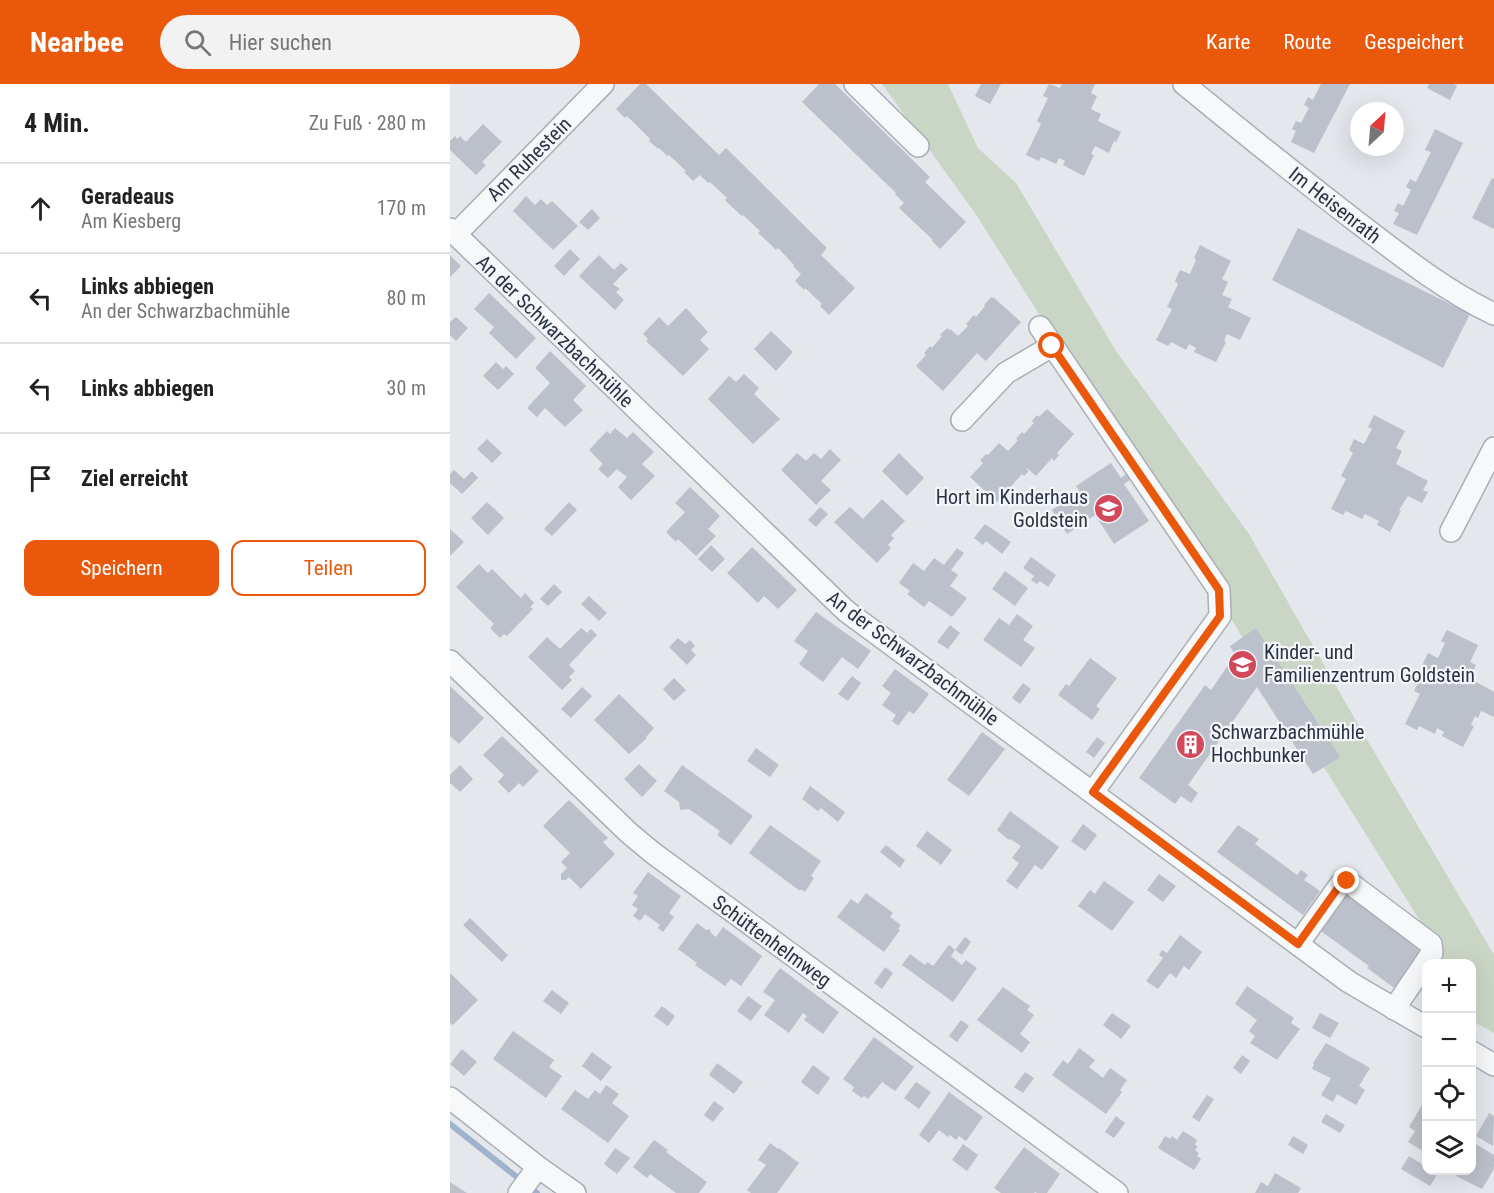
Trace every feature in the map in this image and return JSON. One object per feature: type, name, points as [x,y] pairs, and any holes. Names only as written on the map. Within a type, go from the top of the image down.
[{"type":"street","name":"Am Ruhestein","points":[[453,231],[603,84]]},
{"type":"street","points":[[855,84],[918,146]]},
{"type":"street","name":"Im Heisenrath","points":[[1185,84],[1272,157],[1425,274],[1494,315]]},
{"type":"street","name":"An der Schwarzbachmühle","points":[[453,231],[846,611],[1349,982],[1422,1025]]},
{"type":"street","points":[[1040,327],[1219,590],[1220,616],[1093,792]]},
{"type":"street","points":[[962,420],[1006,373],[1052,346]]},
{"type":"street","points":[[1451,531],[1494,448]]},
{"type":"street","name":"Schüttenhelmweg","points":[[450,661],[653,853],[1117,1193]]},
{"type":"street","points":[[1298,944],[1340,885],[1347,881],[1431,944],[1432,952],[1394,1009]]},
{"type":"street","points":[[1476,1054],[1494,1065]]},
{"type":"street","points":[[450,1098],[535,1172],[575,1193]]},
{"type":"street","points":[[519,1193],[535,1172]]},
{"type":"green space","points":[[882,84],[948,84],[978,148],[1016,183],[1116,351],[1249,534],[1494,955],[1494,1033],[1476,1023],[1476,959],[1430,959],[1437,948],[977,216]]},
{"type":"building","points":[[640,84],[646,84],[719,155],[726,148],[827,248],[821,255],[855,288],[829,315],[820,306],[822,304],[795,281],[801,274],[794,265],[725,200],[727,198],[700,175],[693,181],[669,155],[667,156],[658,149],[627,116],[625,118],[616,109]]},
{"type":"building","points":[[819,84],[835,84],[930,177],[925,182],[966,222],[940,249],[899,208],[904,203],[896,193],[802,102]]},
{"type":"building","points":[[981,84],[1001,84],[990,104],[975,96]]},
{"type":"building","points":[[1049,84],[1060,88],[1062,84],[1095,84],[1091,93],[1097,96],[1091,109],[1101,114],[1098,121],[1121,132],[1109,153],[1095,146],[1091,154],[1094,155],[1084,176],[1063,165],[1065,161],[1059,158],[1056,164],[1041,157],[1039,161],[1026,155],[1041,124],[1037,121],[1048,98],[1043,96]]},
{"type":"building","points":[[1321,84],[1350,84],[1314,153],[1291,142],[1296,131],[1292,129],[1296,121],[1301,123],[1309,108],[1304,105],[1308,97],[1313,100]]},
{"type":"building","points":[[1429,84],[1457,86],[1450,100],[1427,88]]},
{"type":"building","points":[[483,124],[502,142],[482,162],[486,165],[476,175],[450,150],[450,141],[455,136],[457,139],[460,136],[466,142]]},
{"type":"building","points":[[1435,129],[1463,143],[1417,235],[1393,224],[1399,213],[1394,211],[1398,203],[1403,206],[1411,190],[1406,187],[1410,179],[1416,182],[1431,152],[1425,150]]},
{"type":"building","points":[[1492,178],[1494,179],[1494,229],[1472,218]]},
{"type":"building","points":[[526,196],[535,205],[541,199],[547,205],[552,201],[578,226],[553,250],[513,211]]},
{"type":"building","points":[[592,209],[600,218],[588,230],[579,222]]},
{"type":"building","points":[[1298,228],[1470,314],[1443,368],[1272,280]]},
{"type":"building","points":[[1200,245],[1231,261],[1222,279],[1228,282],[1222,295],[1232,299],[1228,307],[1251,318],[1240,340],[1227,334],[1224,341],[1226,342],[1216,362],[1194,352],[1196,348],[1189,344],[1186,350],[1171,342],[1168,346],[1156,340],[1172,309],[1167,307],[1178,284],[1175,281],[1180,270],[1190,274]]},
{"type":"building","points":[[570,249],[580,259],[564,276],[554,266]]},
{"type":"building","points":[[450,255],[461,266],[450,277]]},
{"type":"building","points":[[599,255],[614,270],[621,263],[628,269],[613,284],[620,289],[616,292],[624,300],[615,310],[579,276]]},
{"type":"building","points":[[489,293],[536,338],[516,359],[489,333],[494,327],[474,309]]},
{"type":"building","points":[[991,297],[1021,322],[986,361],[977,353],[943,391],[916,366],[926,355],[924,353],[930,346],[932,348],[947,328],[958,336]]},
{"type":"building","points":[[686,308],[708,332],[700,340],[709,349],[683,376],[646,341],[648,339],[643,334],[659,317],[668,326]]},
{"type":"building","points":[[456,317],[468,328],[456,341],[450,335],[450,322]]},
{"type":"building","points":[[771,331],[793,352],[776,371],[754,349]]},
{"type":"building","points":[[550,351],[586,386],[573,400],[583,410],[565,427],[545,408],[537,417],[527,408],[550,383],[535,368]]},
{"type":"building","points":[[496,362],[503,369],[506,366],[514,374],[498,390],[483,376]]},
{"type":"building","points":[[744,374],[759,388],[754,394],[780,419],[753,444],[708,399],[729,376],[736,382]]},
{"type":"building","points":[[1047,409],[1074,434],[1057,453],[1059,455],[1054,461],[1052,458],[1036,476],[1027,468],[1029,471],[1024,476],[1022,474],[997,502],[970,477],[983,463],[980,460],[986,454],[988,455],[999,443],[1008,451],[1022,432],[1024,434],[1034,423],[1032,421],[1037,415],[1039,417]]},
{"type":"building","points":[[1374,415],[1405,431],[1396,448],[1402,451],[1396,464],[1428,481],[1423,490],[1428,492],[1422,503],[1408,496],[1390,532],[1377,525],[1379,521],[1365,514],[1362,519],[1346,511],[1343,515],[1331,509],[1346,479],[1341,476],[1353,453],[1349,450],[1354,439],[1364,444],[1372,429],[1368,427]]},
{"type":"building","points":[[615,428],[627,438],[633,432],[654,452],[642,464],[655,476],[631,500],[618,487],[627,477],[617,469],[608,478],[598,469],[603,464],[589,450],[607,431],[610,434]]},
{"type":"building","points":[[487,439],[502,453],[492,463],[477,449]]},
{"type":"building","points":[[830,449],[841,460],[821,481],[831,490],[816,505],[781,470],[797,453],[806,461],[814,453],[821,459]]},
{"type":"building","points":[[899,453],[924,478],[907,496],[882,471]]},
{"type":"building","points":[[1111,463],[1121,478],[1126,474],[1130,480],[1124,484],[1149,521],[1114,544],[1095,515],[1067,534],[1052,510],[1080,492],[1076,486]]},
{"type":"building","points":[[454,470],[464,479],[472,471],[478,478],[462,494],[450,483],[450,474]]},
{"type":"building","points":[[690,487],[720,516],[708,529],[716,536],[696,556],[678,539],[676,542],[666,532],[685,512],[675,503]]},
{"type":"building","points":[[882,499],[905,521],[891,535],[894,538],[888,545],[891,548],[877,563],[834,522],[850,507],[863,519]]},
{"type":"building","points":[[487,502],[504,518],[488,535],[471,518]]},
{"type":"building","points":[[569,502],[577,510],[552,536],[544,529]]},
{"type":"building","points":[[820,507],[828,514],[816,527],[808,520]]},
{"type":"building","points":[[985,524],[1011,542],[1002,554],[986,541],[983,545],[974,538]]},
{"type":"building","points":[[450,529],[464,542],[450,556]]},
{"type":"building","points":[[711,545],[725,559],[712,572],[698,559]]},
{"type":"building","points":[[752,547],[797,590],[778,609],[764,596],[758,603],[727,573]]},
{"type":"building","points":[[957,548],[964,553],[951,570],[958,575],[950,586],[967,598],[952,617],[929,601],[924,607],[907,594],[910,591],[899,583],[913,563],[924,571],[934,558],[944,565]]},
{"type":"building","points":[[1031,557],[1056,575],[1048,587],[1040,581],[1037,584],[1031,580],[1034,576],[1023,568]]},
{"type":"building","points":[[479,564],[488,573],[492,569],[521,598],[525,593],[534,603],[530,607],[533,609],[507,636],[504,634],[500,638],[490,628],[494,624],[456,587]]},
{"type":"building","points":[[1005,571],[1028,588],[1015,606],[992,589]]},
{"type":"building","points":[[554,584],[562,592],[548,606],[540,599]]},
{"type":"building","points":[[589,596],[607,613],[599,621],[581,604]]},
{"type":"building","points":[[816,612],[871,651],[858,669],[842,657],[823,682],[799,664],[808,651],[794,641]]},
{"type":"building","points":[[1017,614],[1033,626],[1023,640],[1035,648],[1021,667],[983,640],[999,618],[1009,625]]},
{"type":"building","points":[[950,625],[960,633],[948,649],[937,642]]},
{"type":"building","points":[[581,628],[587,633],[591,629],[597,635],[569,665],[575,671],[569,677],[572,680],[562,690],[528,657],[547,637],[560,649]]},
{"type":"building","points":[[1256,628],[1340,757],[1313,774],[1257,687],[1188,785],[1198,793],[1191,803],[1181,796],[1175,804],[1139,778],[1205,685],[1211,690],[1235,655],[1230,646]]},
{"type":"building","points":[[1447,630],[1478,645],[1470,662],[1476,665],[1469,678],[1494,692],[1494,717],[1481,711],[1478,718],[1475,716],[1471,725],[1474,726],[1463,747],[1442,736],[1444,732],[1437,728],[1435,734],[1419,726],[1417,730],[1405,724],[1420,694],[1414,691],[1426,668],[1422,666],[1428,653],[1438,658],[1445,643],[1441,641]]},
{"type":"building","points":[[678,638],[685,644],[690,640],[695,646],[691,650],[696,655],[687,665],[669,647]]},
{"type":"building","points":[[1090,658],[1117,678],[1096,706],[1100,709],[1092,720],[1058,695],[1066,684],[1069,686]]},
{"type":"building","points":[[895,669],[929,694],[914,714],[909,711],[898,726],[892,721],[896,715],[882,705],[891,693],[882,686]]},
{"type":"building","points":[[852,676],[861,683],[848,701],[838,694]]},
{"type":"building","points":[[674,678],[686,690],[674,701],[663,689]]},
{"type":"building","points":[[1023,683],[1031,689],[1020,704],[1012,698]]},
{"type":"building","points":[[450,686],[484,718],[459,744],[450,736]]},
{"type":"building","points":[[582,687],[592,696],[571,718],[561,709]]},
{"type":"building","points":[[619,694],[654,728],[647,738],[629,754],[594,720]]},
{"type":"building","points":[[982,732],[1005,749],[969,796],[947,780]]},
{"type":"building","points":[[502,736],[539,771],[523,787],[519,783],[509,793],[498,782],[504,775],[483,755]]},
{"type":"building","points":[[1097,737],[1105,743],[1094,758],[1086,752]]},
{"type":"building","points":[[756,748],[779,765],[770,777],[747,761]]},
{"type":"building","points":[[639,764],[657,781],[642,797],[624,779]]},
{"type":"building","points":[[460,765],[473,779],[460,792],[450,783],[450,775]]},
{"type":"building","points":[[682,765],[753,816],[731,845],[717,835],[720,831],[689,809],[680,810],[679,802],[664,791]]},
{"type":"building","points":[[810,786],[845,812],[838,822],[821,808],[818,811],[802,799]]},
{"type":"building","points":[[569,800],[608,838],[603,842],[615,854],[581,889],[569,877],[561,880],[561,874],[567,868],[561,862],[570,853],[543,826]]},
{"type":"building","points":[[1010,811],[1059,847],[1042,870],[1035,865],[1017,889],[1006,881],[1019,863],[1012,858],[1021,846],[997,830]]},
{"type":"building","points":[[1083,824],[1097,835],[1085,851],[1071,841]]},
{"type":"building","points":[[770,825],[821,861],[811,876],[814,878],[805,892],[801,889],[800,891],[749,853]]},
{"type":"building","points":[[1238,825],[1259,839],[1255,844],[1297,875],[1301,870],[1308,875],[1304,880],[1320,891],[1303,915],[1217,852]]},
{"type":"building","points":[[927,831],[952,850],[941,865],[916,846]]},
{"type":"building","points":[[886,845],[905,860],[900,868],[880,852]]},
{"type":"building","points":[[648,872],[681,896],[669,913],[674,917],[663,932],[658,928],[660,925],[645,914],[640,921],[633,916],[638,909],[632,905],[638,896],[633,893]]},
{"type":"building","points":[[1159,874],[1176,886],[1163,902],[1147,890]]},
{"type":"building","points":[[1104,881],[1134,902],[1112,931],[1078,906],[1090,890],[1095,894]]},
{"type":"building","points":[[1346,892],[1426,951],[1397,990],[1367,968],[1369,966],[1318,929]]},
{"type":"building","points":[[866,893],[893,913],[890,917],[901,925],[898,929],[900,930],[884,952],[837,917],[851,899],[858,904]]},
{"type":"building","points":[[470,918],[508,955],[502,962],[463,925]]},
{"type":"building","points":[[697,923],[706,930],[710,929],[716,937],[723,927],[762,956],[741,986],[731,979],[725,986],[695,965],[697,963],[678,949]]},
{"type":"building","points":[[1180,935],[1202,952],[1189,970],[1184,966],[1176,978],[1170,973],[1158,989],[1146,981],[1163,958],[1159,955],[1162,950],[1167,953]]},
{"type":"building","points":[[965,937],[971,942],[962,955],[955,950]]},
{"type":"building","points":[[949,945],[955,950],[951,956],[962,965],[966,960],[977,968],[953,1002],[902,965],[910,954],[925,965],[927,962],[933,966]]},
{"type":"building","points":[[885,967],[893,973],[882,989],[874,983]]},
{"type":"building","points":[[780,968],[839,1012],[823,1034],[804,1020],[807,1016],[803,1013],[789,1033],[764,1015],[775,1000],[763,992]]},
{"type":"building","points":[[450,973],[478,1000],[453,1025],[450,1023]]},
{"type":"building","points":[[1247,986],[1294,1018],[1291,1023],[1300,1029],[1277,1060],[1250,1043],[1255,1036],[1249,1031],[1257,1020],[1235,1004]]},
{"type":"building","points":[[1003,987],[1030,1006],[1027,1010],[1034,1015],[1020,1034],[1030,1042],[1022,1053],[977,1020]]},
{"type":"building","points":[[552,990],[569,1003],[561,1014],[543,1001]]},
{"type":"building","points":[[748,996],[762,1006],[751,1021],[737,1011]]},
{"type":"building","points":[[662,1006],[675,1016],[668,1026],[654,1016]]},
{"type":"building","points":[[1112,1013],[1131,1026],[1121,1039],[1103,1025]]},
{"type":"building","points":[[1320,1013],[1339,1023],[1330,1038],[1312,1028]]},
{"type":"building","points":[[961,1020],[969,1026],[957,1042],[949,1036]]},
{"type":"building","points":[[513,1031],[554,1060],[549,1067],[562,1076],[546,1098],[493,1059]]},
{"type":"building","points":[[874,1037],[914,1067],[895,1091],[882,1082],[868,1099],[852,1091],[854,1087],[843,1079]]},
{"type":"building","points":[[1326,1043],[1370,1068],[1359,1086],[1365,1090],[1356,1105],[1337,1094],[1333,1102],[1321,1095],[1331,1078],[1312,1069],[1313,1063]]},
{"type":"building","points":[[1079,1048],[1095,1060],[1089,1067],[1103,1078],[1110,1068],[1127,1080],[1120,1090],[1122,1092],[1106,1114],[1052,1075],[1063,1060],[1068,1064]]},
{"type":"building","points":[[462,1049],[477,1062],[464,1076],[450,1064]]},
{"type":"building","points":[[592,1052],[612,1067],[601,1081],[582,1066]]},
{"type":"building","points":[[1242,1055],[1250,1061],[1241,1074],[1233,1068]]},
{"type":"building","points":[[717,1063],[743,1082],[734,1094],[709,1075]]},
{"type":"building","points":[[813,1065],[830,1078],[818,1095],[801,1082]]},
{"type":"building","points":[[1025,1072],[1034,1078],[1023,1093],[1014,1087]]},
{"type":"building","points":[[916,1082],[931,1092],[919,1109],[904,1098]]},
{"type":"building","points":[[606,1085],[619,1094],[612,1103],[629,1116],[608,1143],[561,1109],[575,1090],[588,1099],[595,1090],[600,1094]]},
{"type":"building","points":[[949,1092],[983,1117],[966,1141],[959,1136],[956,1140],[950,1135],[948,1137],[939,1130],[929,1143],[919,1135]]},
{"type":"building","points":[[1207,1095],[1214,1099],[1199,1122],[1192,1117]]},
{"type":"building","points":[[714,1101],[724,1108],[713,1122],[704,1115]]},
{"type":"building","points":[[1422,1105],[1422,1151],[1408,1142],[1415,1131],[1409,1127]]},
{"type":"building","points":[[1489,1113],[1494,1116],[1493,1146],[1476,1136]]},
{"type":"building","points":[[1326,1114],[1345,1125],[1340,1133],[1321,1122]]},
{"type":"building","points":[[1116,1116],[1125,1123],[1114,1138],[1105,1132]]},
{"type":"building","points":[[1183,1131],[1197,1140],[1195,1145],[1198,1146],[1195,1150],[1201,1159],[1194,1170],[1158,1148],[1165,1136],[1170,1139],[1172,1136],[1177,1140]]},
{"type":"building","points":[[1293,1136],[1308,1145],[1303,1154],[1288,1145]]},
{"type":"building","points":[[654,1140],[668,1150],[666,1152],[707,1182],[699,1193],[676,1193],[650,1174],[647,1178],[633,1167]]},
{"type":"building","points":[[770,1143],[799,1163],[777,1193],[751,1193],[747,1190],[766,1165],[758,1160]]},
{"type":"building","points":[[963,1144],[978,1155],[967,1171],[952,1160]]},
{"type":"building","points":[[1476,1144],[1494,1155],[1494,1169],[1482,1189],[1456,1176],[1476,1175]]},
{"type":"building","points":[[1024,1147],[1060,1174],[1047,1193],[1001,1193],[994,1188]]},
{"type":"building","points":[[615,1148],[630,1158],[617,1174],[604,1164]]},
{"type":"building","points":[[1409,1156],[1422,1164],[1422,1175],[1437,1175],[1430,1186],[1401,1169]]},
{"type":"building","points":[[1275,1173],[1301,1188],[1298,1193],[1255,1193],[1261,1182],[1268,1186]]},
{"type":"building","points":[[450,1182],[467,1193],[450,1193]]},
{"type":"waterway","points":[[450,1124],[537,1193]]},
{"type":"place","name":"Hort im Kinderhaus Goldstein","points":[[1109,509]]},
{"type":"place","name":"Kinder- und Familienzentrum Goldstein","points":[[1243,664]]},
{"type":"place","name":"Schwarzbachmühle Hochbunker","points":[[1190,744]]},
{"type":"route","points":[[1052,346],[1219,590],[1220,616],[1093,792],[1298,944],[1340,885],[1347,881]]}]
